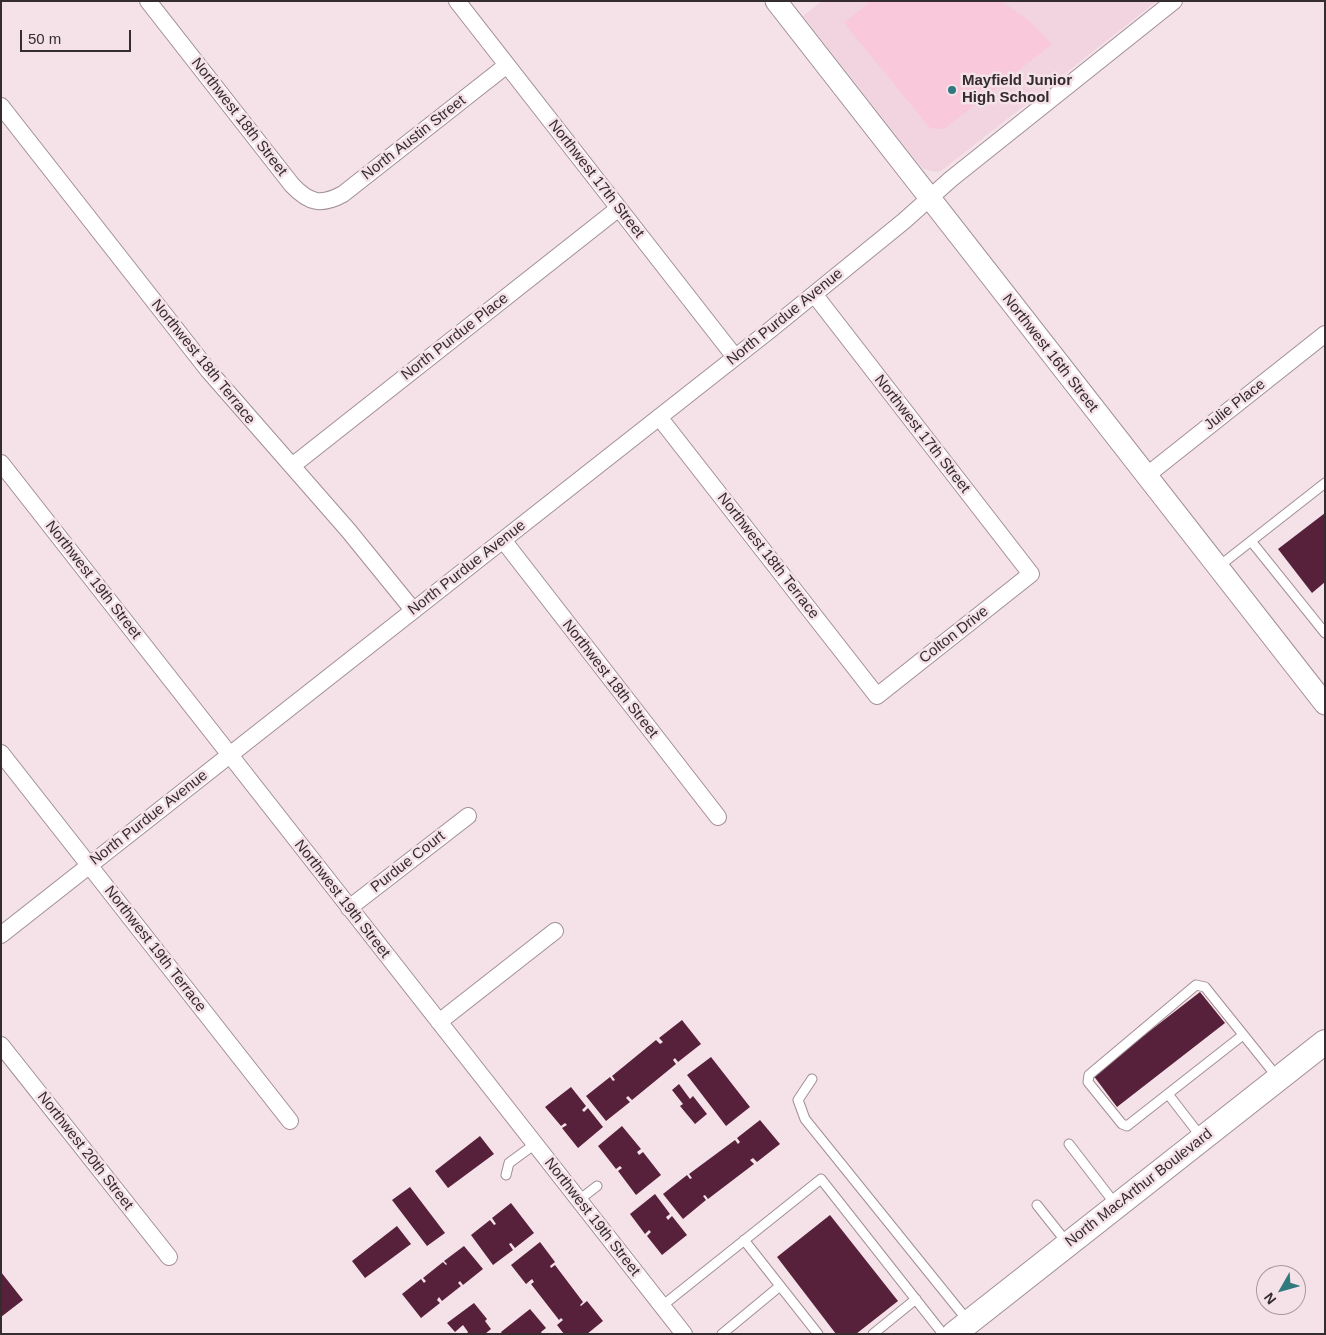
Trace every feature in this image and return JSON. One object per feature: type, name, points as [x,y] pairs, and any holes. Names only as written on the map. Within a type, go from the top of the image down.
[{"type":"main road","name":"North MacArthur Boulevard","points":[[961,1328],[1325,1042]]},
{"type":"street","name":"Northwest 18th Street","points":[[148,1],[292,185],[308,199],[317,201]]},
{"type":"street","name":"Northwest 17th Street","points":[[457,1],[735,358]]},
{"type":"street","name":"Northwest 16th Street","points":[[776,1],[1325,704]]},
{"type":"street","name":"North Purdue Avenue","points":[[1,935],[735,358],[904,221],[951,179],[1174,1]]},
{"type":"street","name":"North Austin Street","points":[[317,201],[327,201],[343,194],[507,65]]},
{"type":"street","name":"Northwest 18th Terrace","points":[[1,106],[208,370],[348,530],[413,610]]},
{"type":"street","name":"North Purdue Place","points":[[292,466],[619,208]]},
{"type":"street","name":"Northwest 17th Street","points":[[814,294],[1030,574]]},
{"type":"street","name":"Julie Place","points":[[1146,476],[1325,334]]},
{"type":"street","name":"Northwest 18th Terrace","points":[[659,417],[876,696]]},
{"type":"street","name":"Northwest 19th Street","points":[[1,464],[684,1334]]},
{"type":"street","name":"Northwest 18th Street","points":[[502,540],[718,817]]},
{"type":"street","name":"Colton Drive","points":[[876,696],[1030,574]]},
{"type":"street","name":"Northwest 19th Terrace","points":[[1,753],[290,1121]]},
{"type":"street","name":"Purdue Court","points":[[349,908],[468,816]]},
{"type":"street","points":[[439,1022],[555,931]]},
{"type":"street","name":"Northwest 20th Street","points":[[1,1045],[169,1257]]},
{"type":"lane","points":[[1218,568],[1325,483]]},
{"type":"lane","points":[[1251,541],[1325,633]]},
{"type":"lane","points":[[1243,1034],[1127,1126],[1122,1124],[1088,1082],[1089,1075],[1196,985],[1205,987],[1243,1034],[1278,1078]]},
{"type":"lane","points":[[812,1079],[798,1100],[805,1119],[961,1328]]},
{"type":"lane","points":[[1168,1094],[1202,1138]]},
{"type":"lane","points":[[506,1175],[509,1163],[535,1144]]},
{"type":"lane","points":[[1069,1144],[1117,1206]]},
{"type":"lane","points":[[662,1306],[821,1179],[943,1334]]},
{"type":"lane","points":[[579,1200],[597,1186]]},
{"type":"lane","points":[[1038,1205],[1068,1244]]},
{"type":"lane","points":[[744,1240],[818,1334]]},
{"type":"lane","points":[[722,1334],[780,1286]]},
{"type":"lane","points":[[873,1334],[916,1299]]},
{"type":"shaded area","name":"Mayfield Junior High School","points":[[822,1],[1157,1],[941,171],[935,172],[924,169],[917,162],[803,16]]},
{"type":"shaded area","points":[[871,1],[1001,1],[1028,20],[1052,44],[944,129],[930,128],[844,23]]},
{"type":"building","points":[[1325,513],[1325,582],[1312,593],[1278,549]]},
{"type":"building","points":[[1200,992],[1225,1023],[1117,1107],[1093,1075]]},
{"type":"building","points":[[682,1020],[701,1044],[678,1062],[675,1058],[673,1060],[676,1064],[632,1100],[628,1096],[626,1098],[630,1102],[606,1121],[586,1096],[610,1077],[613,1081],[615,1080],[612,1076],[656,1040],[660,1044],[663,1042],[659,1038]]},
{"type":"building","points":[[711,1057],[750,1107],[726,1126],[687,1075]]},
{"type":"building","points":[[679,1084],[690,1099],[693,1096],[707,1114],[695,1124],[680,1106],[683,1104],[672,1090]]},
{"type":"building","points":[[571,1087],[586,1106],[582,1110],[584,1112],[588,1108],[603,1127],[578,1148],[562,1128],[567,1125],[565,1123],[561,1126],[545,1107]]},
{"type":"building","points":[[760,1120],[780,1144],[757,1162],[753,1158],[750,1160],[754,1164],[708,1199],[705,1195],[703,1196],[706,1200],[683,1219],[663,1194],[687,1175],[690,1179],[692,1178],[689,1174],[735,1140],[738,1144],[740,1142],[737,1138]]},
{"type":"building","points":[[622,1126],[641,1149],[637,1152],[639,1155],[643,1152],[661,1175],[636,1195],[618,1171],[622,1168],[620,1166],[616,1169],[598,1146]]},
{"type":"building","points":[[480,1136],[494,1154],[448,1188],[435,1171]]},
{"type":"building","points":[[410,1187],[445,1233],[427,1246],[392,1200]]},
{"type":"building","points":[[655,1194],[670,1214],[666,1217],[668,1220],[672,1216],[687,1235],[662,1255],[647,1236],[651,1232],[649,1230],[645,1234],[630,1214]]},
{"type":"building","points":[[511,1203],[534,1233],[515,1248],[511,1243],[509,1244],[513,1250],[493,1265],[471,1235],[490,1220],[494,1225],[496,1224],[492,1218]]},
{"type":"building","points":[[830,1215],[898,1301],[856,1334],[836,1334],[777,1257]]},
{"type":"building","points":[[397,1226],[411,1244],[365,1278],[352,1261]]},
{"type":"building","points":[[540,1242],[555,1262],[550,1266],[551,1268],[555,1265],[583,1302],[580,1305],[587,1301],[603,1321],[587,1334],[564,1334],[557,1325],[563,1320],[561,1318],[559,1320],[531,1284],[534,1282],[532,1279],[526,1284],[511,1265]]},
{"type":"building","points":[[464,1246],[483,1269],[463,1285],[460,1281],[458,1283],[461,1286],[442,1301],[439,1297],[437,1300],[440,1303],[421,1318],[402,1294],[421,1279],[424,1283],[426,1281],[423,1278],[443,1262],[446,1265],[444,1261]]},
{"type":"building","points":[[1,1272],[23,1300],[1,1317]]},
{"type":"building","points":[[474,1303],[487,1319],[485,1321],[491,1329],[485,1334],[467,1334],[468,1332],[463,1325],[455,1332],[447,1323]]},
{"type":"building","points":[[530,1309],[546,1328],[541,1332],[542,1334],[502,1334],[501,1332]]},
{"type":"place","name":"Mayfield Junior High School","points":[[952,90]]}]
